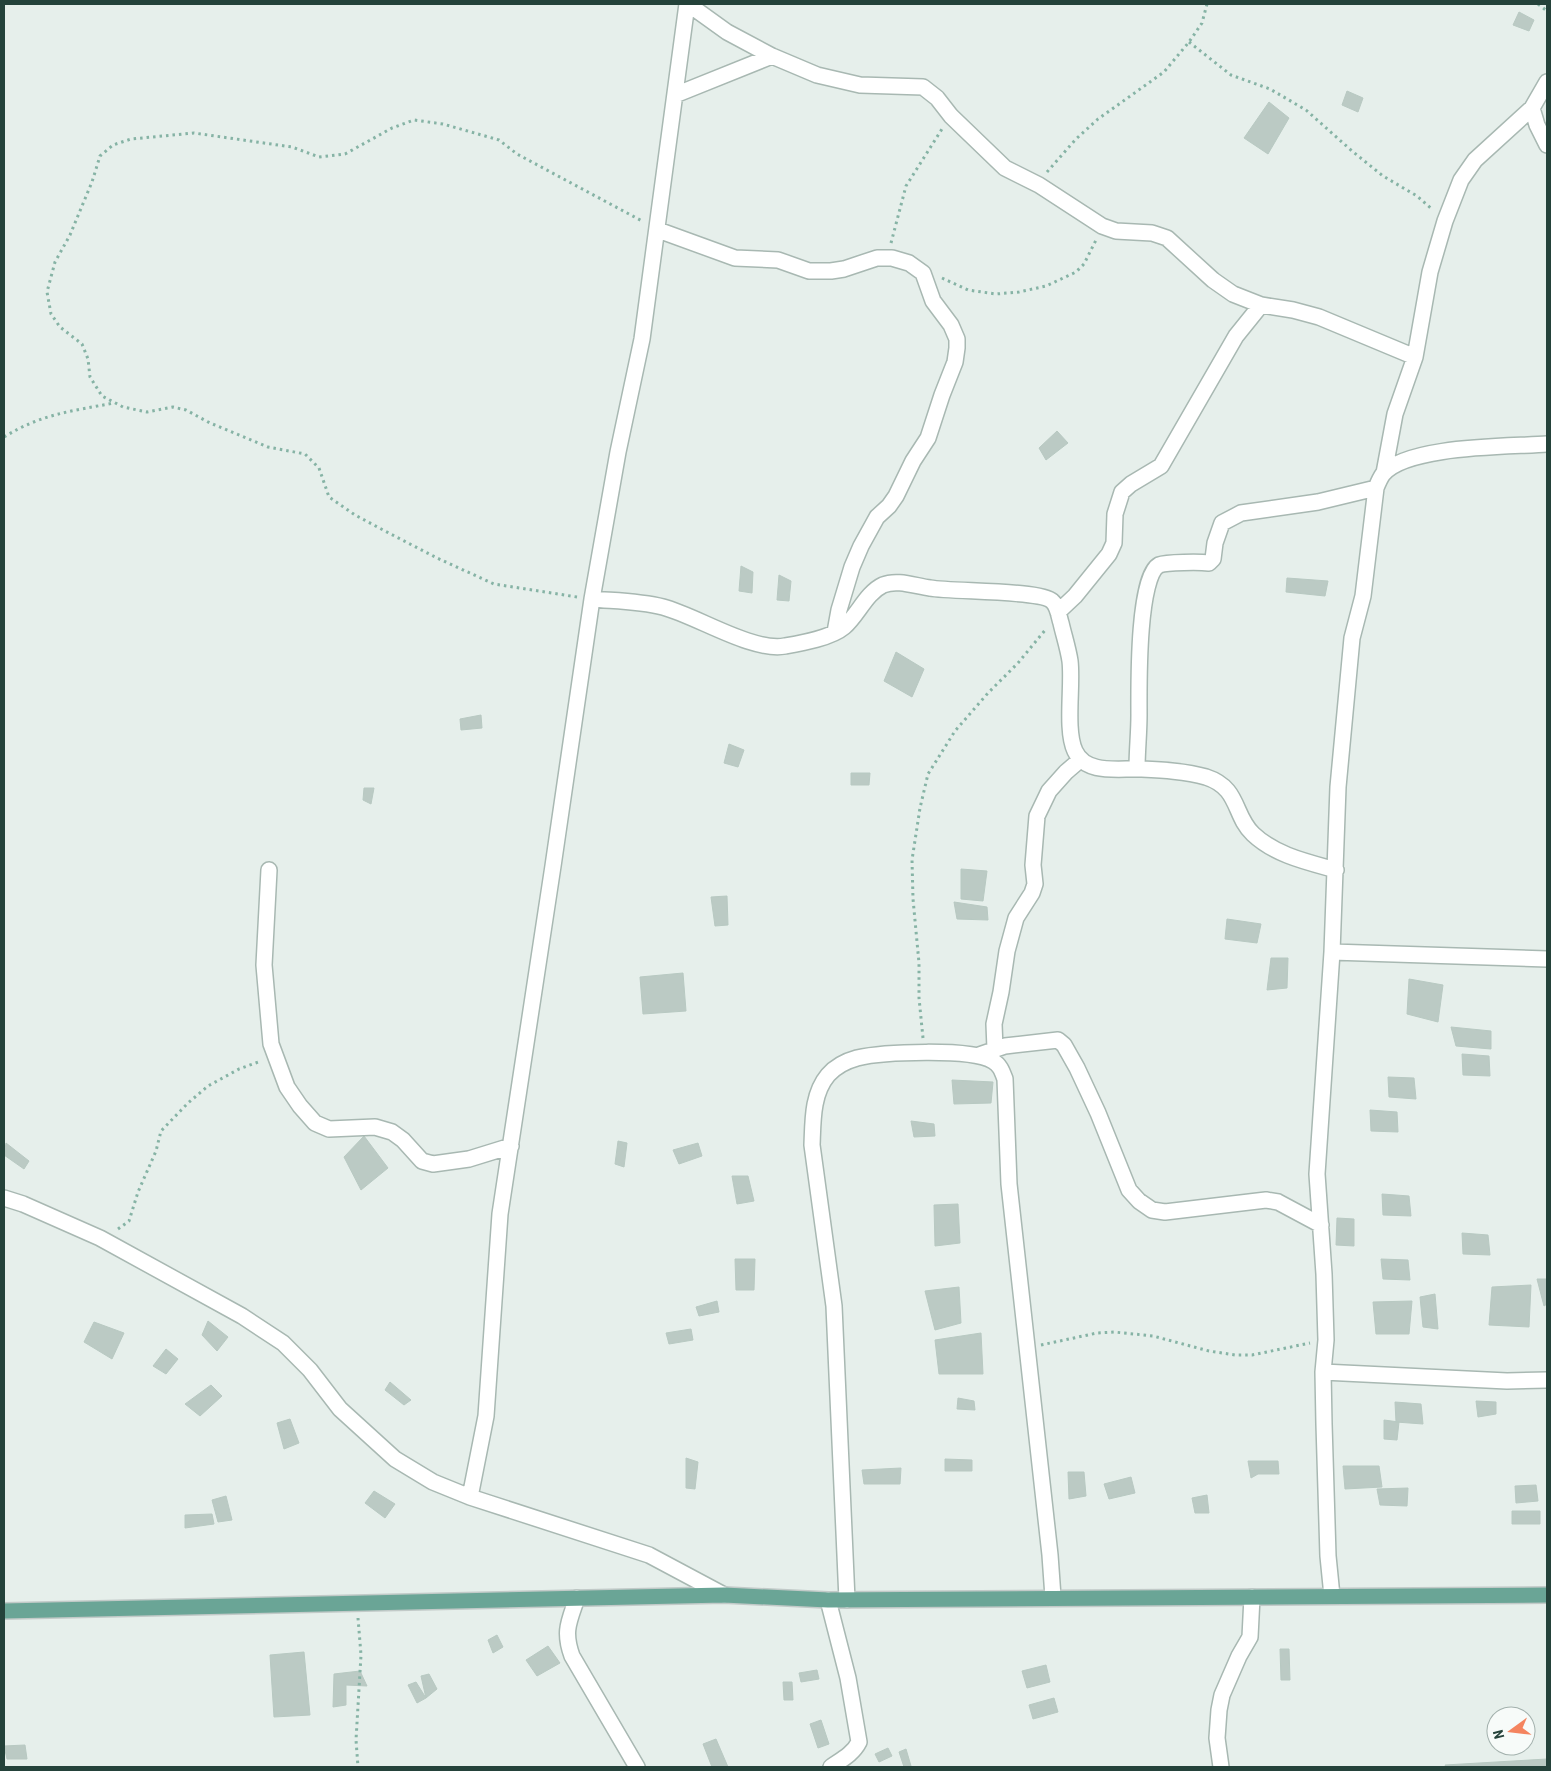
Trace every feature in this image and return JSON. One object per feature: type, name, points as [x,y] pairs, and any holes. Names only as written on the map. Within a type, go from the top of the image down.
[{"type":"main road","points":[[4,1610],[724,1596],[847,1600],[1053,1597],[1547,1595]]},
{"type":"street","points":[[470,1497],[486,1416],[500,1214],[592,599],[618,452],[642,339],[688,4],[728,32],[772,56],[817,75],[860,85],[923,87],[937,98],[951,116],[1005,168],[1039,185],[1102,226],[1116,231],[1152,233],[1167,238],[1213,280],[1233,294],[1261,305],[1292,310],[1319,318],[1415,357]]},
{"type":"street","points":[[675,96],[772,56]]},
{"type":"street","points":[[1332,1596],[1328,1556],[1323,1372],[1326,1340],[1324,1274],[1316,1174],[1332,952],[1338,788],[1352,638],[1363,596],[1376,488],[1384,473],[1395,414],[1415,357],[1430,272],[1445,221],[1461,180],[1475,160],[1532,108],[1547,82]]},
{"type":"street","points":[[1532,108],[1537,125],[1547,145]]},
{"type":"street","points":[[658,230],[735,258],[778,260],[809,271],[831,271],[877,258],[887,258],[909,263],[924,273],[934,301],[951,325],[957,339],[955,362],[928,438],[913,461],[896,496],[877,517],[861,546],[841,602],[835,632]]},
{"type":"street","points":[[1058,612],[1088,581],[1109,554],[1114,544],[1116,514],[1122,492],[1130,484],[1160,466],[1236,336],[1261,305]]},
{"type":"street","points":[[1384,473],[1404,461],[1421,455],[1457,450],[1547,444]]},
{"type":"street","points":[[1137,769],[1139,651],[1142,618],[1152,572],[1159,565],[1209,563],[1213,559],[1215,543],[1222,523],[1241,513],[1318,502],[1376,488]]},
{"type":"street","points":[[592,599],[646,604],[666,608],[735,637],[763,645],[782,646],[835,632],[844,627],[874,591],[890,583],[934,589],[1038,596],[1053,602],[1058,612],[1070,661],[1071,737],[1074,750],[1080,760],[1103,769],[1137,769],[1194,774],[1216,782],[1234,798],[1249,830],[1263,842],[1297,859],[1336,870]]},
{"type":"street","points":[[994,1049],[994,1024],[1007,951],[1016,918],[1032,893],[1035,884],[1033,865],[1037,816],[1049,791],[1080,760]]},
{"type":"street","points":[[269,870],[264,965],[271,1044],[287,1087],[300,1106],[315,1122],[330,1129],[375,1127],[392,1132],[403,1140],[422,1161],[433,1164],[469,1159],[511,1146]]},
{"type":"street","points":[[1332,952],[1547,959]]},
{"type":"street","points":[[979,1055],[1005,1046],[1058,1040],[1064,1044],[1098,1113],[1129,1190],[1139,1201],[1152,1210],[1174,1212],[1266,1200],[1278,1202],[1320,1225]]},
{"type":"street","points":[[847,1600],[834,1306],[812,1145],[813,1120],[817,1093],[827,1076],[844,1062],[876,1054],[924,1052],[979,1055],[994,1061],[1001,1069],[1005,1079],[1009,1184],[1053,1597]]},
{"type":"street","points":[[4,1198],[23,1204],[100,1238],[242,1316],[283,1343],[310,1370],[340,1409],[395,1459],[433,1482],[470,1497],[649,1555],[724,1596]]},
{"type":"street","points":[[1323,1372],[1507,1381],[1547,1380]]},
{"type":"street","points":[[1221,1767],[1218,1738],[1219,1710],[1222,1694],[1250,1637],[1252,1597]]},
{"type":"street","points":[[577,1598],[567,1633],[567,1643],[572,1656],[637,1767]]},
{"type":"street","points":[[828,1600],[848,1678],[859,1742],[850,1754],[831,1767]]},
{"type":"path","points":[[1039,185],[1050,168],[1076,139],[1104,114],[1164,72],[1189,42],[1202,22],[1207,4]]},
{"type":"path","points":[[1538,4],[1547,10]]},
{"type":"path","points":[[1189,42],[1230,75],[1270,89],[1306,110],[1383,176],[1418,196],[1445,221]]},
{"type":"path","points":[[887,258],[906,186],[951,116]]},
{"type":"path","points":[[592,599],[494,584],[437,558],[355,515],[329,497],[318,468],[305,454],[268,447],[210,423],[186,410],[173,407],[147,412],[114,403],[102,396],[90,377],[88,359],[82,344],[60,326],[51,314],[47,292],[55,262],[70,235],[92,182],[100,156],[114,145],[131,139],[194,133],[292,147],[319,157],[345,154],[392,128],[414,120],[443,124],[499,140],[517,154],[658,230]]},
{"type":"path","points":[[924,273],[939,277],[968,290],[996,294],[1019,292],[1046,286],[1076,272],[1084,264],[1102,226]]},
{"type":"path","points":[[4,437],[29,423],[54,414],[114,403]]},
{"type":"path","points":[[924,1052],[919,963],[912,898],[912,860],[920,808],[928,774],[955,731],[988,693],[1018,663],[1058,612]]},
{"type":"path","points":[[100,1238],[123,1227],[129,1221],[138,1192],[156,1151],[160,1131],[170,1120],[208,1086],[239,1069],[276,1056]]},
{"type":"path","points":[[1027,1348],[1097,1333],[1114,1332],[1153,1336],[1209,1351],[1252,1355],[1326,1340]]},
{"type":"path","points":[[356,1603],[361,1655],[356,1740],[358,1767]]},
{"type":"building","points":[[1519,12],[1534,20],[1529,31],[1513,25]]},
{"type":"building","points":[[1347,91],[1363,98],[1358,112],[1342,105]]},
{"type":"building","points":[[1269,102],[1289,118],[1268,154],[1244,138]]},
{"type":"building","points":[[1057,431],[1068,443],[1046,460],[1039,448]]},
{"type":"building","points":[[741,566],[753,572],[752,593],[739,591]]},
{"type":"building","points":[[779,575],[791,581],[789,601],[777,600]]},
{"type":"building","points":[[1287,578],[1328,581],[1325,596],[1286,592]]},
{"type":"building","points":[[896,652],[924,669],[912,697],[884,681]]},
{"type":"building","points":[[481,715],[482,728],[461,730],[460,719]]},
{"type":"building","points":[[729,744],[744,750],[738,767],[724,763]]},
{"type":"building","points":[[851,773],[870,773],[869,785],[851,785]]},
{"type":"building","points":[[364,788],[374,788],[371,804],[363,800]]},
{"type":"building","points":[[961,869],[987,871],[983,901],[961,899]]},
{"type":"building","points":[[727,896],[728,925],[715,926],[711,897]]},
{"type":"building","points":[[954,902],[987,907],[988,920],[957,919]]},
{"type":"building","points":[[1227,919],[1261,924],[1257,943],[1225,939]]},
{"type":"building","points":[[1271,958],[1288,958],[1287,988],[1267,990]]},
{"type":"building","points":[[683,973],[686,1011],[643,1014],[640,977]]},
{"type":"building","points":[[1409,979],[1443,985],[1438,1022],[1407,1014]]},
{"type":"building","points":[[1451,1027],[1491,1031],[1491,1049],[1456,1046]]},
{"type":"building","points":[[1462,1054],[1489,1056],[1490,1076],[1463,1075]]},
{"type":"building","points":[[1388,1077],[1414,1078],[1416,1099],[1389,1097]]},
{"type":"building","points":[[952,1080],[993,1082],[991,1103],[954,1104]]},
{"type":"building","points":[[1370,1110],[1397,1112],[1398,1132],[1371,1131]]},
{"type":"building","points":[[911,1121],[934,1124],[935,1136],[914,1137]]},
{"type":"building","points":[[364,1136],[388,1168],[361,1190],[344,1157]]},
{"type":"building","points":[[618,1141],[627,1143],[624,1167],[615,1164]]},
{"type":"building","points":[[6,1143],[29,1161],[24,1169],[4,1155]]},
{"type":"building","points":[[698,1143],[702,1156],[679,1164],[673,1150]]},
{"type":"building","points":[[732,1176],[748,1176],[754,1201],[737,1204]]},
{"type":"building","points":[[1382,1194],[1409,1196],[1411,1216],[1383,1215]]},
{"type":"building","points":[[958,1204],[960,1243],[935,1246],[934,1205]]},
{"type":"building","points":[[1337,1218],[1354,1219],[1354,1246],[1336,1245]]},
{"type":"building","points":[[1462,1233],[1488,1235],[1490,1255],[1463,1254]]},
{"type":"building","points":[[735,1259],[755,1259],[754,1290],[736,1290]]},
{"type":"building","points":[[1381,1259],[1408,1260],[1410,1280],[1383,1279]]},
{"type":"building","points":[[1537,1279],[1547,1279],[1547,1304],[1544,1306]]},
{"type":"building","points":[[1531,1285],[1529,1327],[1489,1325],[1492,1287]]},
{"type":"building","points":[[959,1287],[961,1323],[935,1330],[925,1291]]},
{"type":"building","points":[[1435,1294],[1438,1329],[1423,1327],[1420,1297]]},
{"type":"building","points":[[717,1301],[719,1312],[699,1316],[696,1307]]},
{"type":"building","points":[[1412,1301],[1409,1334],[1376,1334],[1373,1302]]},
{"type":"building","points":[[208,1321],[228,1337],[217,1351],[202,1335]]},
{"type":"building","points":[[94,1322],[124,1333],[112,1359],[84,1342]]},
{"type":"building","points":[[691,1329],[693,1340],[669,1344],[666,1333]]},
{"type":"building","points":[[981,1333],[983,1374],[939,1374],[935,1340]]},
{"type":"building","points":[[166,1349],[178,1359],[166,1374],[153,1366]]},
{"type":"building","points":[[390,1382],[411,1400],[404,1405],[385,1390]]},
{"type":"building","points":[[211,1385],[222,1396],[200,1416],[185,1404]]},
{"type":"building","points":[[958,1398],[974,1401],[975,1410],[957,1409]]},
{"type":"building","points":[[1476,1401],[1496,1402],[1496,1414],[1478,1417]]},
{"type":"building","points":[[1395,1402],[1421,1404],[1423,1424],[1396,1422]]},
{"type":"building","points":[[290,1419],[299,1443],[284,1449],[277,1423]]},
{"type":"building","points":[[1384,1420],[1399,1422],[1397,1440],[1384,1439]]},
{"type":"building","points":[[686,1458],[698,1462],[695,1489],[686,1488]]},
{"type":"building","points":[[945,1459],[972,1460],[972,1471],[945,1471]]},
{"type":"building","points":[[1248,1461],[1278,1461],[1279,1474],[1258,1474],[1251,1478]]},
{"type":"building","points":[[1343,1466],[1379,1466],[1382,1487],[1345,1489]]},
{"type":"building","points":[[901,1468],[900,1484],[864,1484],[862,1470]]},
{"type":"building","points":[[1068,1472],[1084,1472],[1086,1496],[1069,1499]]},
{"type":"building","points":[[1131,1477],[1135,1493],[1109,1499],[1104,1484]]},
{"type":"building","points":[[1536,1485],[1538,1501],[1516,1503],[1515,1486]]},
{"type":"building","points":[[1408,1488],[1407,1506],[1380,1505],[1377,1489]]},
{"type":"building","points":[[374,1491],[395,1504],[385,1518],[365,1503]]},
{"type":"building","points":[[1207,1495],[1209,1513],[1195,1513],[1192,1498]]},
{"type":"building","points":[[226,1496],[232,1520],[218,1522],[212,1500]]},
{"type":"building","points":[[1512,1511],[1540,1511],[1540,1524],[1512,1524]]},
{"type":"building","points":[[212,1514],[214,1524],[185,1528],[185,1515]]},
{"type":"building","points":[[497,1635],[503,1647],[493,1653],[488,1640]]},
{"type":"building","points":[[548,1646],[560,1663],[537,1676],[526,1660]]},
{"type":"building","points":[[1280,1649],[1289,1649],[1290,1680],[1281,1680]]},
{"type":"building","points":[[304,1652],[310,1715],[274,1717],[270,1655]]},
{"type":"building","points":[[1046,1665],[1050,1682],[1027,1688],[1022,1671]]},
{"type":"building","points":[[817,1670],[819,1679],[801,1682],[799,1673]]},
{"type":"building","points":[[360,1671],[367,1686],[346,1685],[346,1705],[333,1707],[334,1674]]},
{"type":"building","points":[[429,1674],[437,1689],[426,1698],[421,1676]]},
{"type":"building","points":[[416,1682],[426,1698],[417,1703],[408,1685]]},
{"type":"building","points":[[783,1682],[792,1682],[793,1700],[784,1700]]},
{"type":"building","points":[[1054,1698],[1058,1712],[1033,1719],[1029,1705]]},
{"type":"building","points":[[821,1720],[829,1744],[818,1748],[810,1724]]},
{"type":"building","points":[[716,1739],[728,1767],[712,1767],[703,1744]]},
{"type":"building","points":[[25,1745],[27,1759],[7,1759],[4,1746]]},
{"type":"building","points":[[888,1748],[892,1756],[879,1762],[875,1754]]},
{"type":"building","points":[[906,1749],[911,1766],[904,1767],[899,1752]]},
{"type":"building","points":[[1547,1759],[1547,1767],[1446,1767],[1445,1765]]}]
